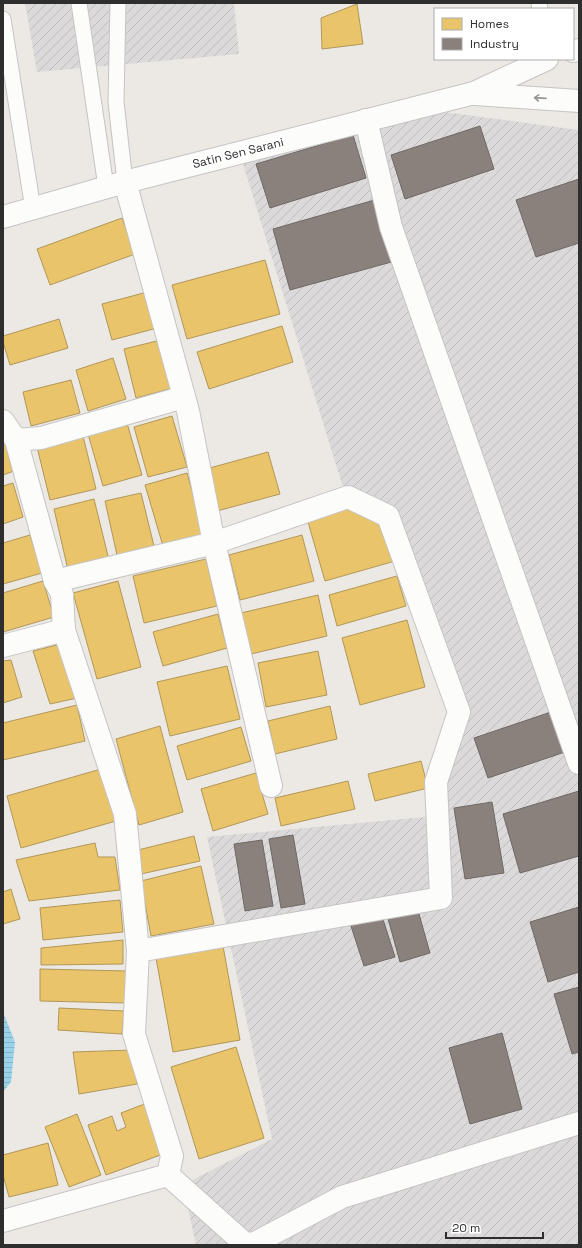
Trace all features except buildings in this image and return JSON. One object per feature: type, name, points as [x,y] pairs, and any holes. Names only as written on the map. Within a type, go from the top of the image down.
[{"type":"street","name":"Satin Sen Sarani","points":[[3,217],[115,185],[366,120],[474,94],[545,60]]},
{"type":"street","name":"Satin Sen Sarani","points":[[474,94],[579,100]]},
{"type":"street","points":[[366,120],[391,227],[573,727],[579,763]]},
{"type":"street","points":[[115,185],[184,397],[214,543],[271,786]]},
{"type":"street","points":[[16,440],[40,438],[184,397]]},
{"type":"street","points":[[3,421],[16,440],[55,581],[62,594],[64,630],[125,814],[138,951],[134,1034],[172,1156],[168,1175]]},
{"type":"street","points":[[55,581],[214,543],[348,497],[388,516],[459,712],[436,782],[441,898],[138,951]]},
{"type":"street","points":[[3,646],[64,630]]},
{"type":"street","points":[[168,1175],[244,1243],[253,1244],[342,1197],[579,1123]]},
{"type":"street","points":[[3,1221],[168,1175]]},
{"type":"lane","points":[[79,3],[115,185]]},
{"type":"lane","points":[[115,185],[118,3]]},
{"type":"lane","points":[[3,19],[33,209]]},
{"type":"shaded area","points":[[25,3],[234,3],[239,54],[37,72]]},
{"type":"shaded area","points":[[422,109],[579,130],[579,1245],[196,1245],[183,1185],[272,1139],[207,837],[446,815],[444,774],[457,719],[389,512],[345,494],[242,161]]},
{"type":"water","points":[[3,1012],[15,1042],[11,1082],[3,1092]]}]
